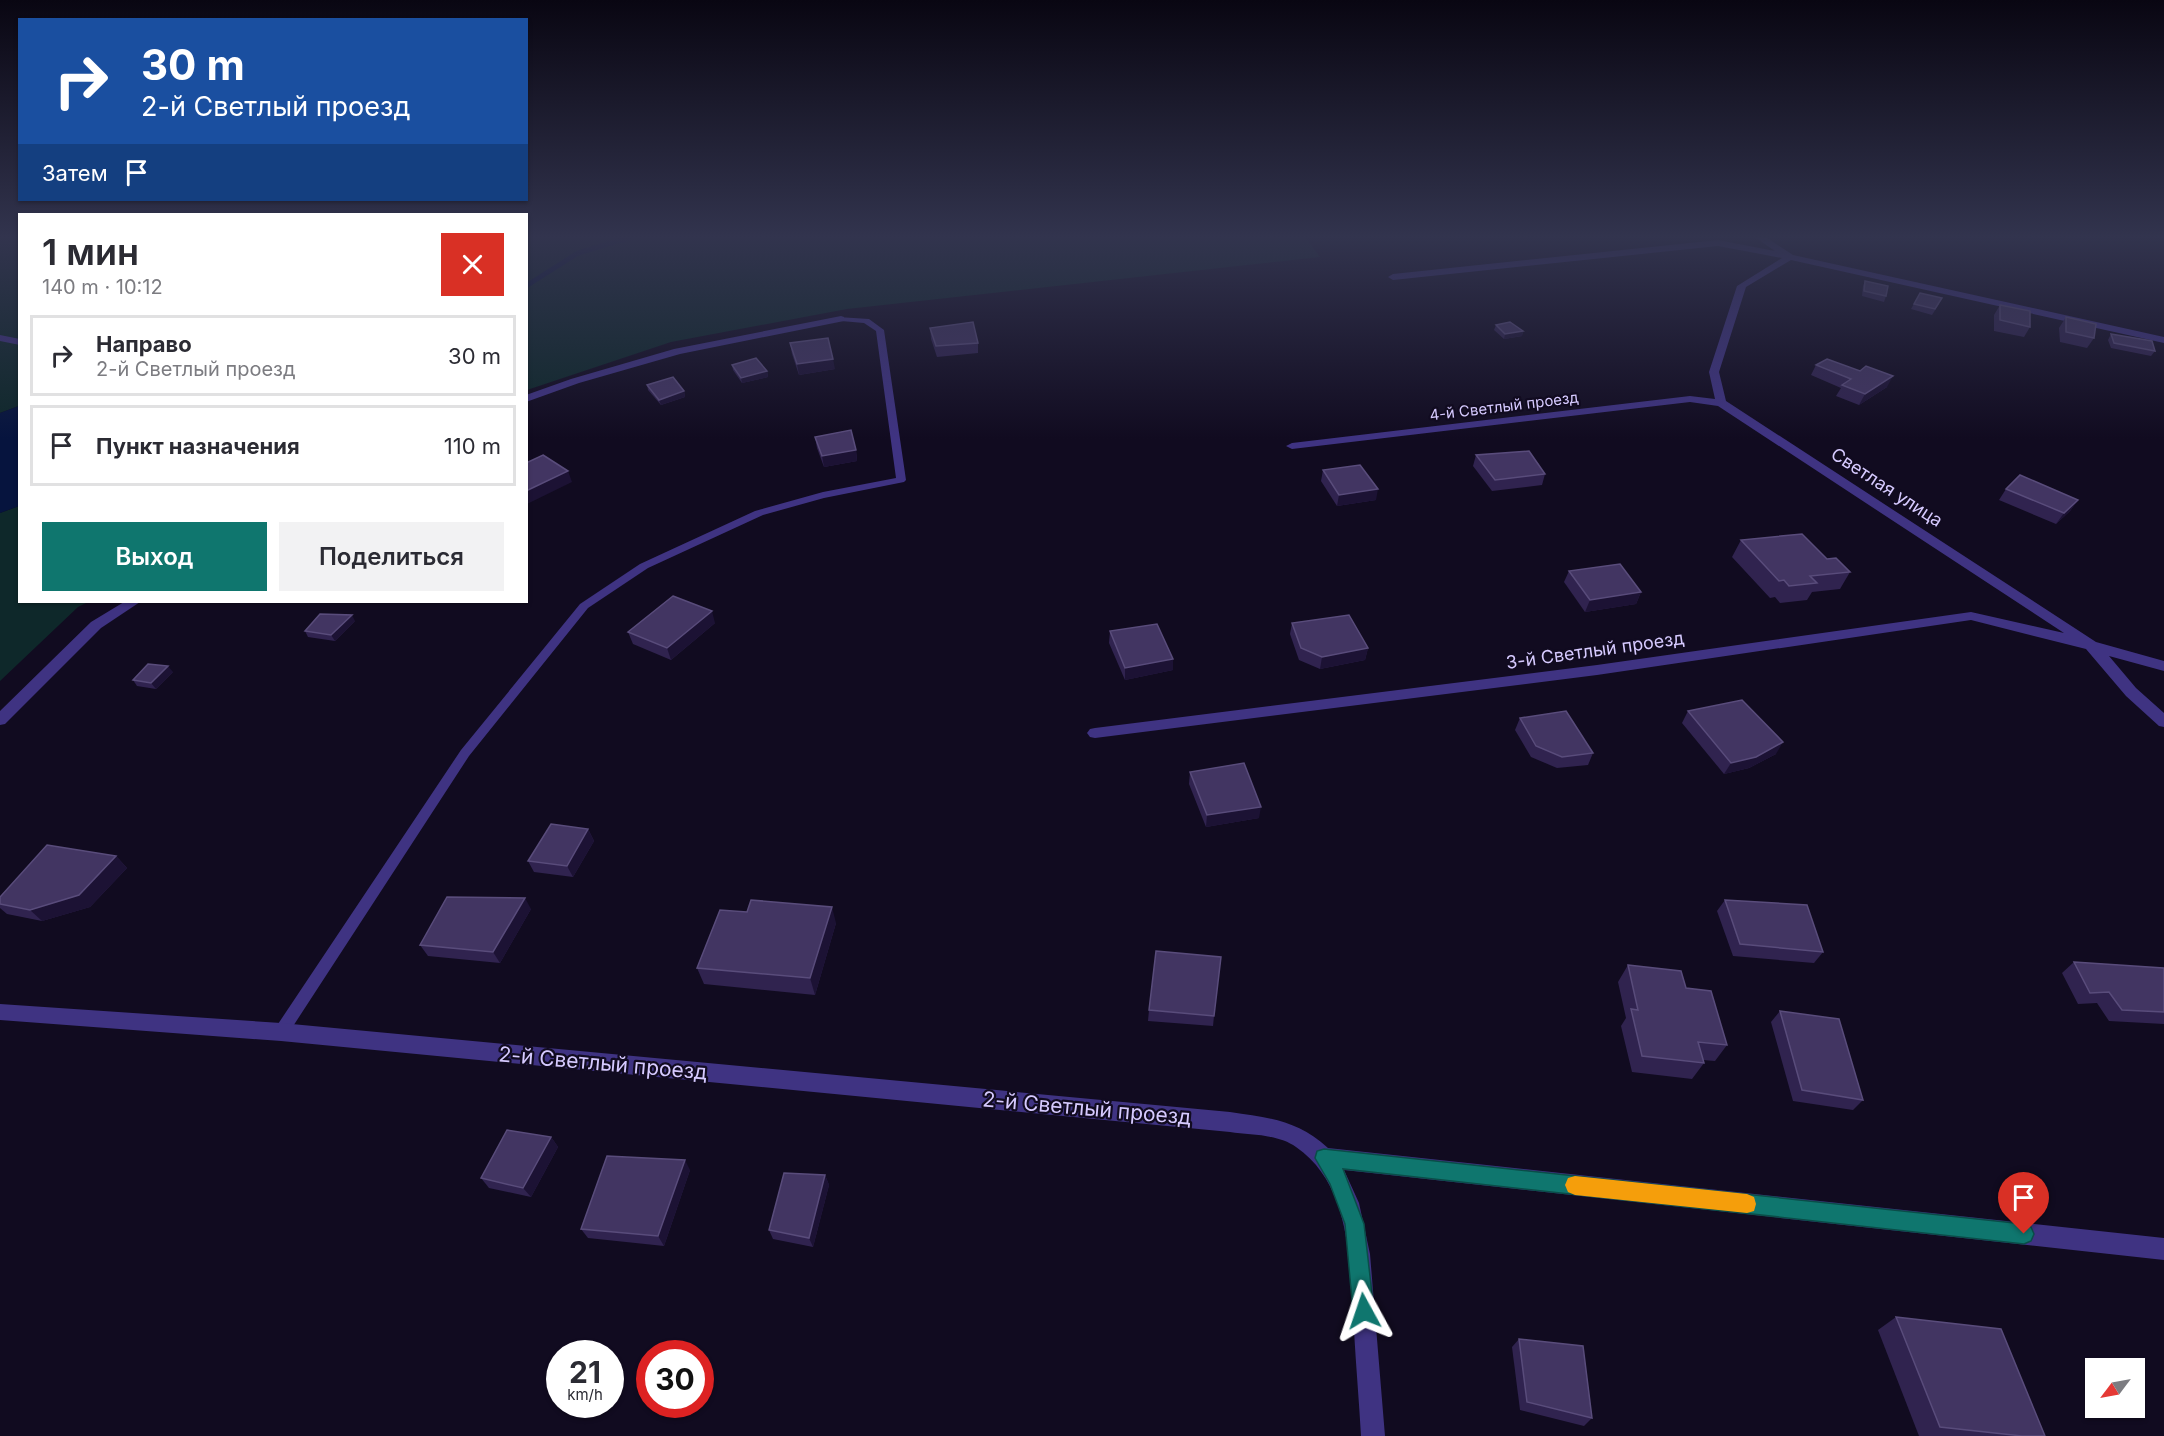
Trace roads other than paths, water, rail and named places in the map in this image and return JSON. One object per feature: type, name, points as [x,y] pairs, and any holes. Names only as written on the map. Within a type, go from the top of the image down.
[{"type":"street","points":[[1721,403],[1714,372],[1736,305]]},
{"type":"street","points":[[2008,305],[2164,340]]},
{"type":"street","points":[[528,398],[576,381],[678,351],[841,319]]},
{"type":"street","points":[[0,338],[18,342]]},
{"type":"street","name":"4-й Светлый проезд","points":[[1292,446],[1690,399],[1721,403]]},
{"type":"street","name":"Светлая улица","points":[[1721,403],[2096,649],[2131,692],[2164,722]]},
{"type":"street","points":[[0,720],[96,625],[131,603]]},
{"type":"street","name":"3-й Светлый проезд","points":[[1095,733],[1597,670],[1971,616],[2028,627],[2096,649],[2164,666]]},
{"type":"street","name":"2-й Светлый проезд","points":[[0,1012],[281,1032],[1230,1122],[1274,1129],[1303,1140],[1324,1158]]},
{"type":"street","points":[[1324,1158],[2164,1249]]},
{"type":"street","points":[[1324,1158],[1338,1179],[1354,1224],[1373,1436]]},
{"type":"lane","points":[[281,1032],[465,753],[584,606],[644,566],[759,513],[823,495],[901,480],[880,330],[866,321],[841,319]]},
{"type":"water","points":[[18,406],[18,506],[0,513],[0,413]]}]
